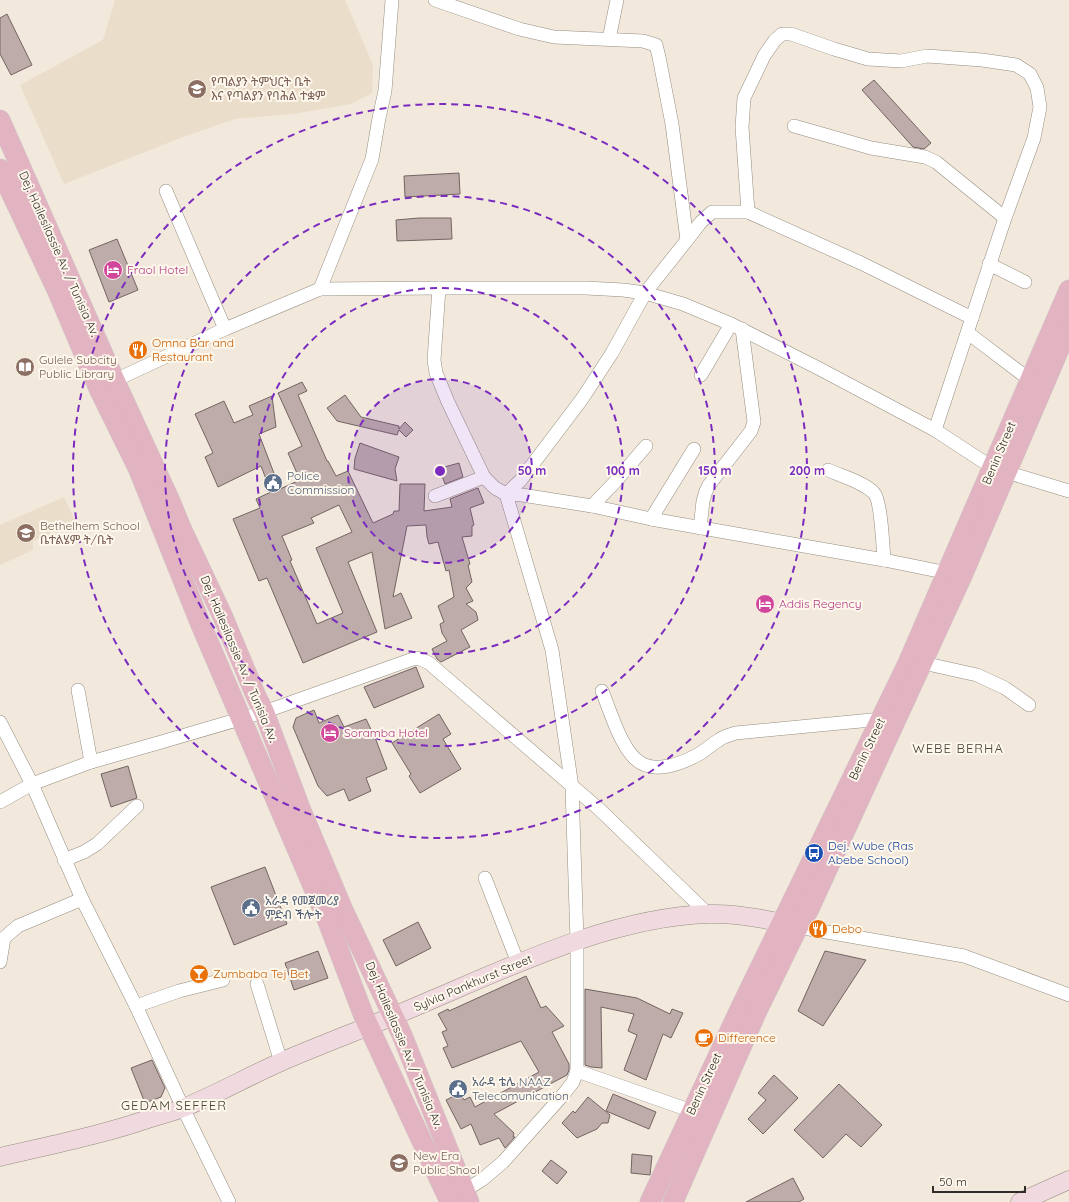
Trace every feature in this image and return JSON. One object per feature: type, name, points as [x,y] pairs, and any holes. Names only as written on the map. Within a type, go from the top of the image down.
[{"type":"main road","name":"Dej. Hailesilassie Av. / Tunisia Av.","points":[[0,120],[198,618],[325,914],[368,1026],[461,1198]]},
{"type":"main road","name":"Dej. Hailesilassie Av. / Tunisia Av.","points":[[0,169],[5,193],[170,501],[223,617],[264,712],[300,808],[343,910],[394,1016],[461,1198]]},
{"type":"main road","name":"Benin Street","points":[[650,1202],[692,1111],[748,1010],[790,925],[808,911],[889,720],[916,663],[1037,382],[1069,290]]},
{"type":"main road","name":"Benin Street","points":[[1037,382],[1069,326]]},
{"type":"main road","name":"Benin Street","points":[[916,663],[948,573],[1000,470]]},
{"type":"main road","name":"Benin Street","points":[[673,1202],[748,1010]]},
{"type":"street","points":[[320,289],[372,159],[385,91],[392,0]]},
{"type":"street","points":[[435,0],[519,29],[554,37],[590,40],[609,39],[643,41],[656,46],[672,124],[687,240]]},
{"type":"street","points":[[609,39],[617,0]]},
{"type":"street","points":[[748,212],[742,127],[744,98],[764,56],[775,40],[782,34],[791,34],[834,50],[868,59],[901,61],[927,56],[982,60],[1016,65],[1030,74],[1037,88],[1040,107],[1034,138],[989,264],[968,333],[935,430]]},
{"type":"street","points":[[794,126],[871,148],[925,157],[936,162],[1005,218]]},
{"type":"street","points":[[166,191],[225,329]]},
{"type":"street","points":[[506,494],[520,481],[582,399],[612,353],[645,293],[701,222],[712,212],[748,212],[861,263],[972,318]]},
{"type":"street","points":[[989,264],[1025,282]]},
{"type":"street","points":[[439,288],[434,360],[436,373],[448,402],[484,477],[495,488],[506,494],[522,495],[592,506],[651,520],[884,560],[948,573]]},
{"type":"street","points":[[106,384],[225,329],[320,289],[586,288],[623,290],[645,293],[683,304],[737,326],[935,430],[1000,470],[1069,491]]},
{"type":"street","points":[[701,375],[737,326]]},
{"type":"street","points":[[700,528],[706,491],[709,485],[751,431],[754,422],[737,326]]},
{"type":"street","points":[[968,333],[1037,382]]},
{"type":"street","points":[[592,506],[646,446]]},
{"type":"street","points":[[651,520],[694,448]]},
{"type":"street","points":[[828,470],[868,488],[876,495],[884,560]]},
{"type":"street","points":[[435,496],[484,477]]},
{"type":"street","points":[[461,1198],[503,1162],[562,1096],[573,1082],[577,1071],[577,941],[572,787],[552,650],[506,494]]},
{"type":"street","points":[[0,802],[32,784],[91,762],[264,712],[402,662],[418,658],[429,663],[599,809],[708,914]]},
{"type":"street","points":[[916,663],[977,675],[1005,688],[1029,705]]},
{"type":"street","points":[[78,690],[91,762]]},
{"type":"street","points":[[602,691],[622,741],[631,754],[641,763],[658,768],[680,764],[700,754],[720,739],[736,733],[889,720]]},
{"type":"street","points":[[0,722],[32,784],[82,899],[136,1006],[183,1108],[229,1202]]},
{"type":"street","points":[[64,860],[84,852],[97,844],[137,806]]},
{"type":"street","points":[[485,878],[518,963]]},
{"type":"street","points":[[0,962],[2,936],[18,926],[82,899]]},
{"type":"street","name":"Sylvia Pankhurst Street","points":[[0,1157],[116,1130],[183,1108],[281,1062],[518,963],[577,941],[630,926],[668,918],[708,914],[736,915],[790,925]]},
{"type":"street","points":[[790,925],[964,956],[1069,995]]},
{"type":"street","points":[[136,1006],[179,991],[223,980]]},
{"type":"street","points":[[257,984],[281,1062]]},
{"type":"street","points":[[577,1071],[692,1111]]},
{"type":"street","points":[[1020,1202],[1069,1180]]},
{"type":"shaded area","name":"የጣልያን ትምህርት ቤት እና የጣልያን የባሕል ተቋም","points":[[115,0],[345,0],[373,65],[372,93],[351,104],[293,114],[235,119],[183,137],[64,184],[20,85],[103,40]]},
{"type":"shaded area","name":"Bethelhem School ቤተልሄም ት/ቤት","points":[[64,497],[76,523],[33,541],[33,550],[0,565],[0,525]]},
{"type":"building","points":[[7,14],[32,65],[11,75],[0,54],[0,18]]},
{"type":"building","points":[[874,80],[931,143],[924,149],[913,147],[862,90]]},
{"type":"building","points":[[459,173],[460,194],[405,197],[404,176]]},
{"type":"building","points":[[451,218],[452,239],[397,241],[396,220]]},
{"type":"building","name":"Fraol Hotel","points":[[117,239],[138,290],[109,302],[89,250]]},
{"type":"building","points":[[302,382],[307,391],[298,395],[327,461],[336,476],[348,471],[373,523],[393,514],[394,511],[399,511],[400,484],[425,484],[424,511],[452,507],[450,499],[478,488],[484,503],[470,508],[474,525],[472,526],[472,536],[462,537],[470,564],[468,565],[472,582],[466,588],[473,601],[466,604],[476,612],[478,620],[461,630],[470,647],[441,662],[437,659],[432,649],[447,641],[442,633],[440,624],[444,622],[438,606],[454,597],[449,570],[446,571],[438,542],[429,544],[426,525],[407,526],[393,597],[401,593],[412,618],[385,629],[372,552],[348,562],[377,632],[303,663],[267,578],[259,581],[233,519],[260,508],[256,499],[271,492],[261,466],[218,487],[205,457],[213,453],[195,414],[224,401],[234,423],[253,415],[249,406],[272,396],[276,427],[259,434],[280,489],[300,480],[288,453],[302,446],[278,393]],"holes":[[[339,505],[352,532],[316,548],[343,613],[317,624],[290,561],[292,560],[282,536],[314,523],[311,518]]]},
{"type":"building","points":[[345,395],[361,417],[399,426],[399,429],[405,422],[413,430],[406,437],[399,430],[397,435],[337,421],[327,408]]},
{"type":"building","points":[[360,443],[399,457],[395,469],[397,481],[354,469],[355,458]]},
{"type":"building","points":[[459,463],[463,477],[445,484],[441,473],[437,469]]},
{"type":"building","points":[[416,667],[424,687],[374,708],[364,687]]},
{"type":"building","points":[[314,710],[319,723],[338,715],[344,727],[366,719],[387,769],[366,778],[371,791],[349,801],[344,789],[327,796],[318,786],[293,727],[296,718]]},
{"type":"building","points":[[439,714],[451,734],[443,739],[461,769],[420,793],[409,776],[411,774],[392,743]]},
{"type":"building","points":[[128,766],[137,798],[111,807],[101,774]]},
{"type":"building","points":[[265,867],[287,924],[234,945],[211,887]]},
{"type":"building","points":[[418,922],[431,948],[396,966],[383,940]]},
{"type":"building","points":[[318,951],[328,978],[294,990],[285,963]]},
{"type":"building","points":[[825,951],[866,960],[823,1026],[798,1011]]},
{"type":"building","points":[[526,976],[541,1008],[546,1006],[564,1026],[552,1032],[569,1064],[569,1070],[567,1075],[494,1114],[514,1133],[513,1137],[515,1137],[505,1148],[499,1138],[480,1145],[471,1124],[461,1129],[446,1100],[460,1093],[464,1100],[470,1097],[475,1107],[539,1072],[521,1041],[452,1068],[443,1048],[448,1046],[442,1032],[447,1030],[438,1014],[448,1009],[449,1011]]},
{"type":"building","points":[[585,989],[637,998],[670,1014],[672,1009],[683,1013],[671,1038],[663,1034],[646,1080],[624,1070],[637,1035],[628,1031],[634,1014],[601,1007],[602,1068],[585,1065]]},
{"type":"building","points":[[152,1060],[165,1088],[161,1097],[145,1103],[131,1068]]},
{"type":"building","points":[[774,1075],[798,1098],[763,1134],[748,1119],[766,1100],[758,1093]]},
{"type":"building","points":[[839,1084],[882,1125],[861,1147],[846,1134],[823,1158],[794,1130]]},
{"type":"building","points":[[613,1094],[656,1112],[649,1129],[606,1111]]},
{"type":"building","points":[[588,1097],[610,1115],[608,1123],[602,1123],[597,1129],[577,1138],[562,1123],[573,1111],[575,1113]]},
{"type":"building","points":[[632,1154],[652,1156],[650,1175],[631,1173]]},
{"type":"building","points":[[551,1160],[567,1172],[557,1184],[542,1171]]},
{"type":"building","points":[[793,1178],[804,1199],[799,1202],[746,1202]]},
{"type":"place","name":"የጣልያን ትምህርት ቤት እና የጣልያን የባሕል ተቋም","points":[[197,89]]},
{"type":"place","name":"Fraol Hotel","points":[[113,270]]},
{"type":"place","name":"Omna Bar and Restaurant","points":[[138,350]]},
{"type":"place","name":"Gulele Subcity Public Library","points":[[25,367]]},
{"type":"place","name":"Police Commission","points":[[273,483]]},
{"type":"place","name":"Bethelhem School ቤተልሄም ት/ቤት","points":[[26,533]]},
{"type":"place","name":"Addis Regency","points":[[765,604]]},
{"type":"place","name":"Soramba Hotel","points":[[330,733]]},
{"type":"place","name":"Dej. Wube (Ras Abebe School)","points":[[814,853]]},
{"type":"place","name":"አራዳ የመጀመሪያ ምድብ ችሎት","points":[[251,908]]},
{"type":"place","name":"Debo","points":[[818,929]]},
{"type":"place","name":"Zumbaba Tej Bet","points":[[199,974]]},
{"type":"place","name":"Difference","points":[[704,1038]]},
{"type":"place","name":"አራዳ ቴሌ NAAZ Telecomunication","points":[[458,1089]]},
{"type":"place","name":"New Era Public Shool","points":[[399,1163]]},
{"type":"district","name":"WEBE BERHA","points":[[958,748]]},
{"type":"district","name":"GEDAM SEFFER","points":[[174,1105]]}]
